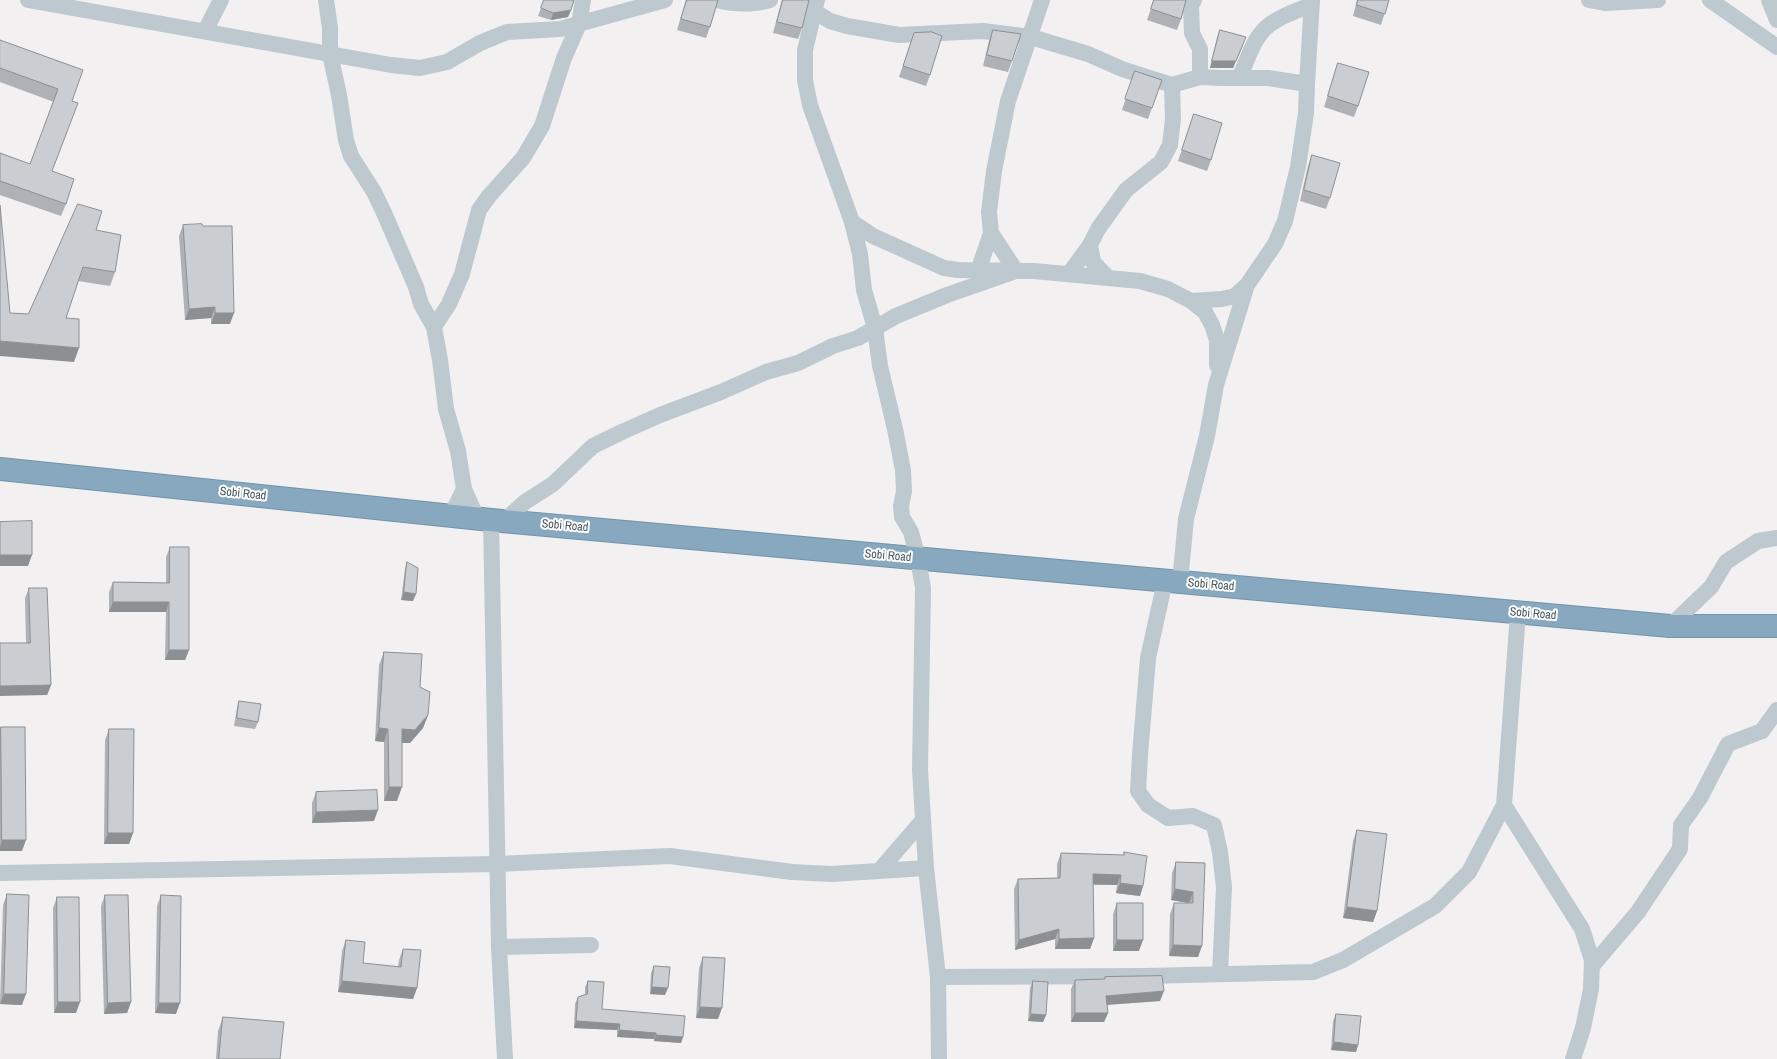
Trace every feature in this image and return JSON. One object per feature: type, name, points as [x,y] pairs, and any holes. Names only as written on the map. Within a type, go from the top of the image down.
[{"type":"highway","name":"Sobi Road","points":[[0,469],[491,520],[1518,613],[1670,626],[1777,626]]},
{"type":"street","points":[[28,0],[65,3],[330,54],[391,65],[420,68],[447,62],[480,43],[507,32],[560,30],[665,0]]},
{"type":"street","points":[[205,31],[221,0]]},
{"type":"street","points":[[326,0],[330,28],[330,54],[346,140],[352,156],[374,192],[385,215],[416,287],[421,304],[434,327],[446,409],[458,452],[464,489],[491,520],[499,947],[505,1059]]},
{"type":"street","points":[[434,327],[449,304],[462,274],[479,210],[489,196],[523,158],[542,126],[564,58],[579,24],[583,0]]},
{"type":"street","points":[[717,0],[732,4],[754,4],[770,0]]},
{"type":"street","points":[[978,271],[991,233],[989,212],[994,171],[1008,101],[1042,0]]},
{"type":"street","points":[[1194,0],[1191,6],[1192,32],[1200,49],[1200,77]]},
{"type":"street","points":[[1589,0],[1605,3],[1658,0]]},
{"type":"street","points":[[1710,0],[1777,47]]},
{"type":"street","points":[[1769,0],[1777,20]]},
{"type":"street","points":[[1191,301],[1222,299],[1236,296],[1247,285],[1275,244],[1285,221],[1298,167],[1306,113],[1312,2],[1281,16],[1264,28],[1254,42],[1240,77]]},
{"type":"street","points":[[816,5],[830,21],[846,26],[898,35],[983,31],[1031,36],[1088,54],[1122,69],[1172,85],[1200,77],[1268,78],[1307,84]]},
{"type":"street","points":[[816,5],[805,50],[805,80],[810,105],[852,222],[860,254],[864,290],[875,328],[880,366],[896,429],[903,470],[904,491],[901,506],[902,517],[911,532],[918,559],[922,588],[920,770],[926,868],[938,977],[939,1059]]},
{"type":"street","points":[[1068,274],[1090,245],[1098,229],[1126,190],[1161,162],[1170,145],[1173,119],[1172,85]]},
{"type":"street","points":[[852,222],[873,236],[944,268],[978,271],[1016,271],[1068,274],[1140,281],[1168,289],[1191,301],[1205,312],[1212,325],[1217,340],[1216,385]]},
{"type":"street","points":[[991,233],[1016,271]]},
{"type":"street","points":[[1090,245],[1093,262],[1108,278]]},
{"type":"street","points":[[491,520],[526,502],[553,484],[593,446],[660,415],[721,392],[766,372],[798,362],[833,346],[858,338],[896,316],[947,294],[1016,271]]},
{"type":"street","points":[[1220,974],[1224,887],[1220,852],[1214,825],[1193,816],[1168,818],[1148,805],[1138,791],[1148,658],[1173,581],[1186,519],[1207,436],[1216,385],[1247,285]]},
{"type":"street","points":[[451,515],[464,489]]},
{"type":"street","points":[[1670,626],[1711,587],[1726,562],[1758,541],[1777,538]]},
{"type":"street","points":[[938,977],[1145,976],[1314,972],[1343,960],[1435,906],[1469,872],[1504,805],[1518,613]]},
{"type":"street","points":[[1592,966],[1638,912],[1680,849],[1681,825],[1700,798],[1728,744],[1762,730],[1777,710]]},
{"type":"street","points":[[1504,805],[1582,928],[1592,960],[1591,989],[1584,1028],[1572,1059]]},
{"type":"street","points":[[879,871],[923,820]]},
{"type":"street","points":[[0,873],[497,864],[670,856],[792,872],[831,874],[926,868]]},
{"type":"street","points":[[499,947],[591,945]]},
{"type":"building","points":[[544,0],[574,0],[571,10],[553,13],[541,8]]},
{"type":"building","points":[[687,0],[718,0],[710,27],[681,19]]},
{"type":"building","points":[[783,0],[809,0],[802,28],[777,22]]},
{"type":"building","points":[[1154,0],[1186,0],[1181,19],[1151,9]]},
{"type":"building","points":[[1358,0],[1389,0],[1385,14],[1357,5]]},
{"type":"building","points":[[993,30],[1021,34],[1012,61],[987,55]]},
{"type":"building","points":[[1220,30],[1246,37],[1236,61],[1212,61]]},
{"type":"building","points":[[932,32],[942,36],[930,75],[903,66],[914,33]]},
{"type":"building","points":[[0,40],[83,70],[72,101],[78,103],[52,171],[74,179],[66,204],[0,181],[0,153],[30,164],[58,89],[0,68]]},
{"type":"building","points":[[1338,63],[1369,72],[1358,106],[1328,96]]},
{"type":"building","points":[[1135,71],[1162,80],[1152,108],[1125,99]]},
{"type":"building","points":[[1194,114],[1222,123],[1211,160],[1182,150]]},
{"type":"building","points":[[1312,155],[1340,163],[1330,198],[1304,190]]},
{"type":"building","points":[[78,204],[102,211],[96,230],[121,235],[115,272],[83,267],[66,318],[79,319],[79,348],[0,341],[0,205],[10,313],[28,314]]},
{"type":"building","points":[[202,224],[203,226],[232,226],[234,313],[215,313],[215,307],[189,309],[183,225]]},
{"type":"building","points":[[32,521],[32,555],[0,555],[0,522]]},
{"type":"building","points":[[170,547],[189,547],[189,650],[169,650],[169,602],[113,602],[113,582],[169,583]]},
{"type":"building","points":[[407,562],[418,568],[416,594],[404,592]]},
{"type":"building","points":[[29,588],[47,588],[51,685],[0,686],[0,643],[30,643]]},
{"type":"building","points":[[384,652],[422,654],[420,687],[430,692],[428,715],[415,730],[402,729],[402,787],[389,787],[388,729],[379,728]]},
{"type":"building","points":[[239,701],[261,704],[258,722],[237,718]]},
{"type":"building","points":[[1,727],[25,727],[26,840],[2,840]]},
{"type":"building","points":[[109,729],[134,729],[133,833],[108,833]]},
{"type":"building","points":[[377,790],[378,810],[316,812],[316,792]]},
{"type":"building","points":[[1357,830],[1387,834],[1377,911],[1347,907]]},
{"type":"building","points":[[1124,852],[1147,856],[1143,886],[1120,883],[1121,875],[1093,874],[1094,938],[1059,939],[1059,929],[1019,940],[1018,879],[1060,878],[1061,853],[1124,855]]},
{"type":"building","points":[[1176,862],[1205,863],[1202,946],[1173,945],[1174,903],[1193,903],[1193,892],[1175,889]]},
{"type":"building","points":[[7,894],[29,895],[26,994],[4,994]]},
{"type":"building","points":[[105,895],[128,895],[131,1002],[108,1003]]},
{"type":"building","points":[[161,895],[181,896],[180,1003],[159,1003]]},
{"type":"building","points":[[57,897],[79,897],[80,1002],[58,1002]]},
{"type":"building","points":[[1117,903],[1143,903],[1143,940],[1117,940]]},
{"type":"building","points":[[346,940],[365,942],[363,963],[401,967],[403,949],[421,950],[417,988],[342,981]]},
{"type":"building","points":[[703,957],[725,958],[722,1008],[700,1007]]},
{"type":"building","points":[[654,966],[670,967],[668,988],[652,987]]},
{"type":"building","points":[[1162,976],[1164,991],[1106,996],[1108,1013],[1075,1013],[1075,980],[1105,979],[1105,977]]},
{"type":"building","points":[[588,981],[604,982],[602,1009],[685,1016],[683,1037],[619,1030],[620,1024],[576,1021],[578,997],[587,994]]},
{"type":"building","points":[[1033,981],[1048,982],[1046,1015],[1031,1014]]},
{"type":"building","points":[[1336,1014],[1361,1016],[1358,1045],[1334,1042]]},
{"type":"building","points":[[223,1017],[284,1022],[280,1059],[219,1059]]}]
